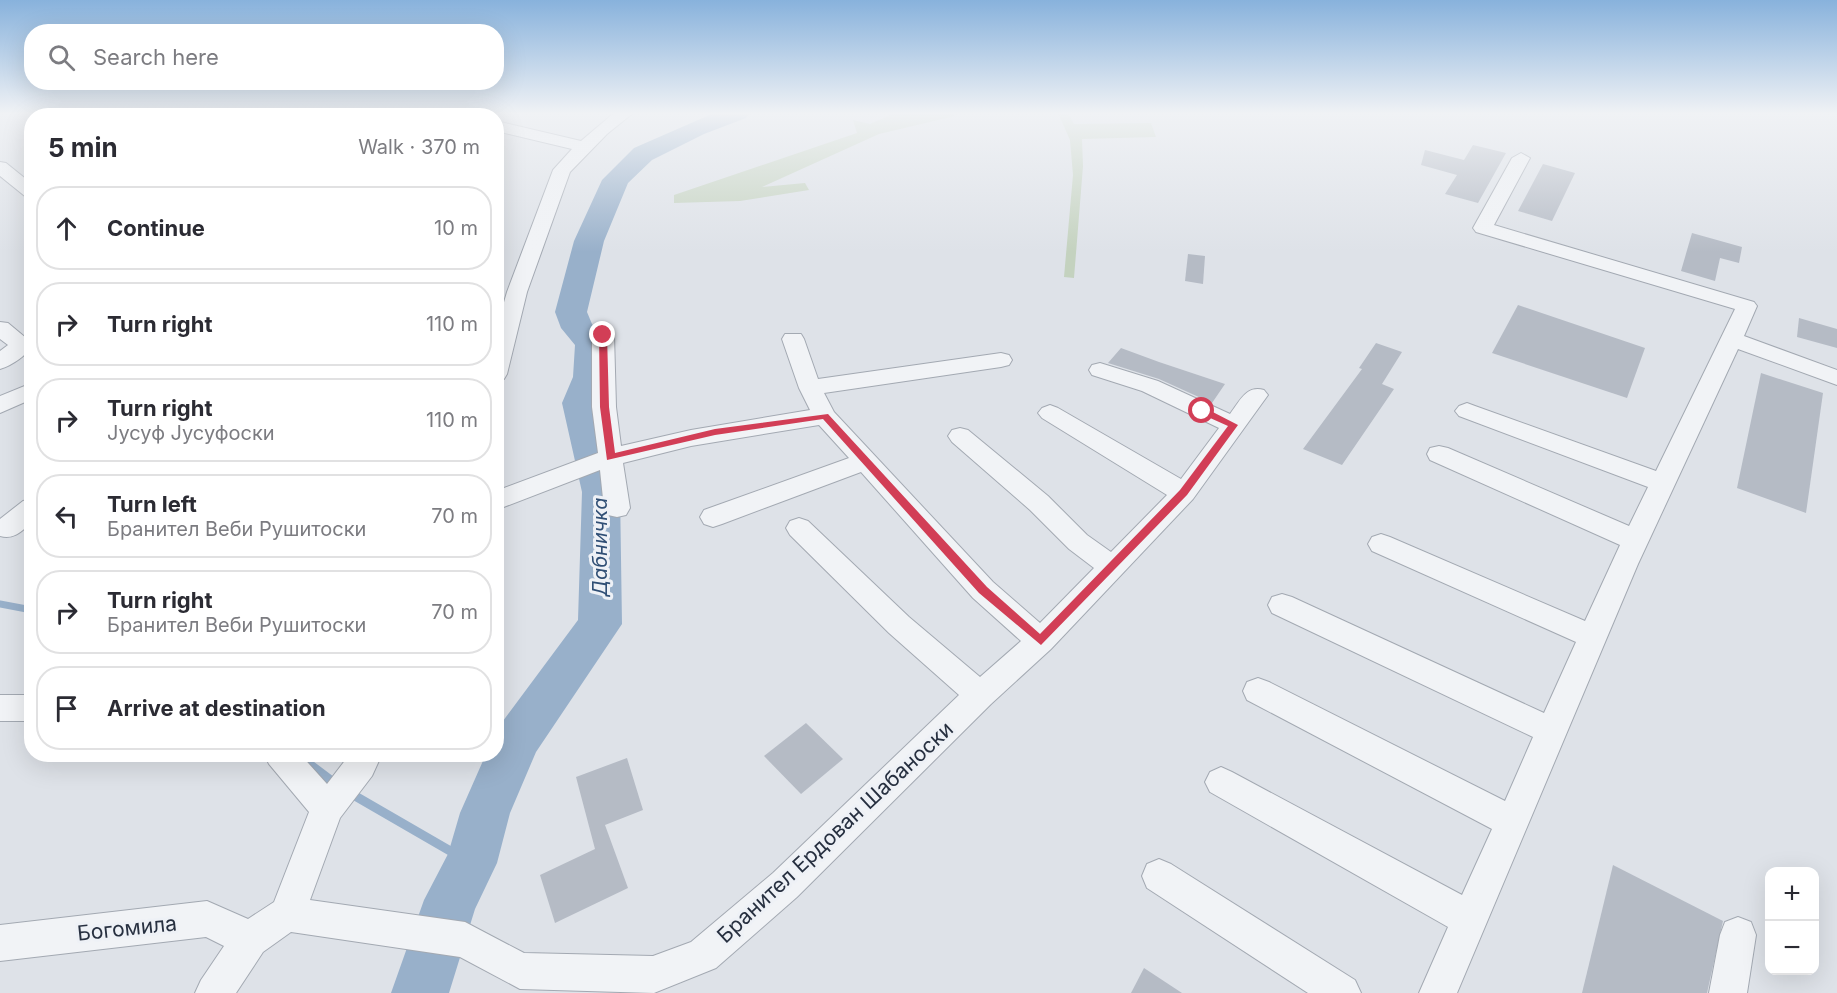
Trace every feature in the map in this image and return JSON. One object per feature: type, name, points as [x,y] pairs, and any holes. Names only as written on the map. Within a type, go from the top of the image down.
[{"type":"street","points":[[504,343],[517,292],[562,170],[573,159]]},
{"type":"street","points":[[1438,993],[1635,540],[1747,306],[1483,228],[1520,159]]},
{"type":"street","points":[[2,170],[24,187]]},
{"type":"street","points":[[0,328],[22,345],[0,362]]},
{"type":"street","points":[[603,335],[604,407],[617,507]]},
{"type":"street","points":[[794,339],[810,388],[825,416],[983,590],[1041,640]]},
{"type":"street","points":[[1732,339],[1837,378]]},
{"type":"street","points":[[810,388],[1001,360]]},
{"type":"street","points":[[1100,370],[1150,386],[1234,425]]},
{"type":"street","name":"Бранител Ердован Шабаноски","points":[[287,914],[411,934],[465,940],[521,982],[653,984],[703,955],[757,909],[980,695],[1041,640],[1184,493],[1256,395]]},
{"type":"street","points":[[1467,411],[1663,483]]},
{"type":"street","points":[[1050,413],[1184,493]]},
{"type":"street","points":[[504,498],[611,458],[715,432],[825,416]]},
{"type":"street","points":[[960,436],[1039,503],[1078,542],[1112,567]]},
{"type":"street","points":[[1438,454],[1635,540]]},
{"type":"street","points":[[713,517],[866,461]]},
{"type":"street","points":[[7,528],[24,514]]},
{"type":"street","points":[[800,528],[899,625],[980,695]]},
{"type":"street","points":[[1381,543],[1593,637]]},
{"type":"street","points":[[1282,604],[1552,731]]},
{"type":"street","points":[[1258,691],[1512,822]]},
{"type":"street","points":[[0,708],[24,708]]},
{"type":"street","points":[[287,762],[327,809]]},
{"type":"street","points":[[214,993],[250,939],[287,914],[327,809],[362,762]]},
{"type":"street","points":[[1221,782],[1470,919]]},
{"type":"street","points":[[1159,876],[1342,993]]},
{"type":"street","name":"Богомила","points":[[0,942],[207,919],[250,939]]},
{"type":"street","points":[[1728,993],[1738,935]]},
{"type":"green space","points":[[779,159],[823,159],[762,187],[805,183],[809,190],[740,201],[674,203],[674,195]]},
{"type":"green space","points":[[1072,159],[1083,159],[1074,278],[1064,277],[1073,175]]},
{"type":"building","points":[[1423,159],[1502,159],[1478,203],[1445,194],[1457,175],[1421,165]]},
{"type":"building","points":[[1543,164],[1575,173],[1552,221],[1518,211]]},
{"type":"building","points":[[1692,233],[1742,247],[1739,263],[1720,258],[1715,281],[1681,271]]},
{"type":"building","points":[[1188,254],[1205,256],[1203,284],[1185,281]]},
{"type":"building","points":[[1518,305],[1645,348],[1627,398],[1492,353]]},
{"type":"building","points":[[1799,318],[1837,329],[1837,348],[1797,337]]},
{"type":"building","points":[[1376,343],[1402,352],[1382,384],[1394,389],[1342,465],[1303,449],[1362,369],[1359,368]]},
{"type":"building","points":[[1121,348],[1225,384],[1212,403],[1159,379],[1108,363]]},
{"type":"building","points":[[1761,373],[1823,393],[1806,513],[1737,488]]},
{"type":"building","points":[[806,723],[843,759],[801,794],[764,756]]},
{"type":"building","points":[[627,758],[643,810],[605,825],[628,888],[555,923],[540,875],[595,849],[576,777]]},
{"type":"building","points":[[1613,865],[1723,921],[1707,993],[1582,993]]},
{"type":"building","points":[[1144,968],[1182,993],[1131,993]]},
{"type":"waterway","name":"Дабничка","points":[[420,993],[451,900],[471,863],[485,813],[517,740],[600,624],[601,492],[580,403],[590,377],[592,343],[577,328],[571,312],[589,241],[616,180],[637,159]]},
{"type":"waterway","points":[[0,604],[24,608]]},
{"type":"waterway","points":[[307,762],[336,784]]},
{"type":"waterway","points":[[350,793],[471,863]]},
{"type":"route","points":[[603,335],[604,407],[611,458],[715,432],[825,416],[983,590],[1041,640],[1184,493],[1234,425],[1202,411]]}]
